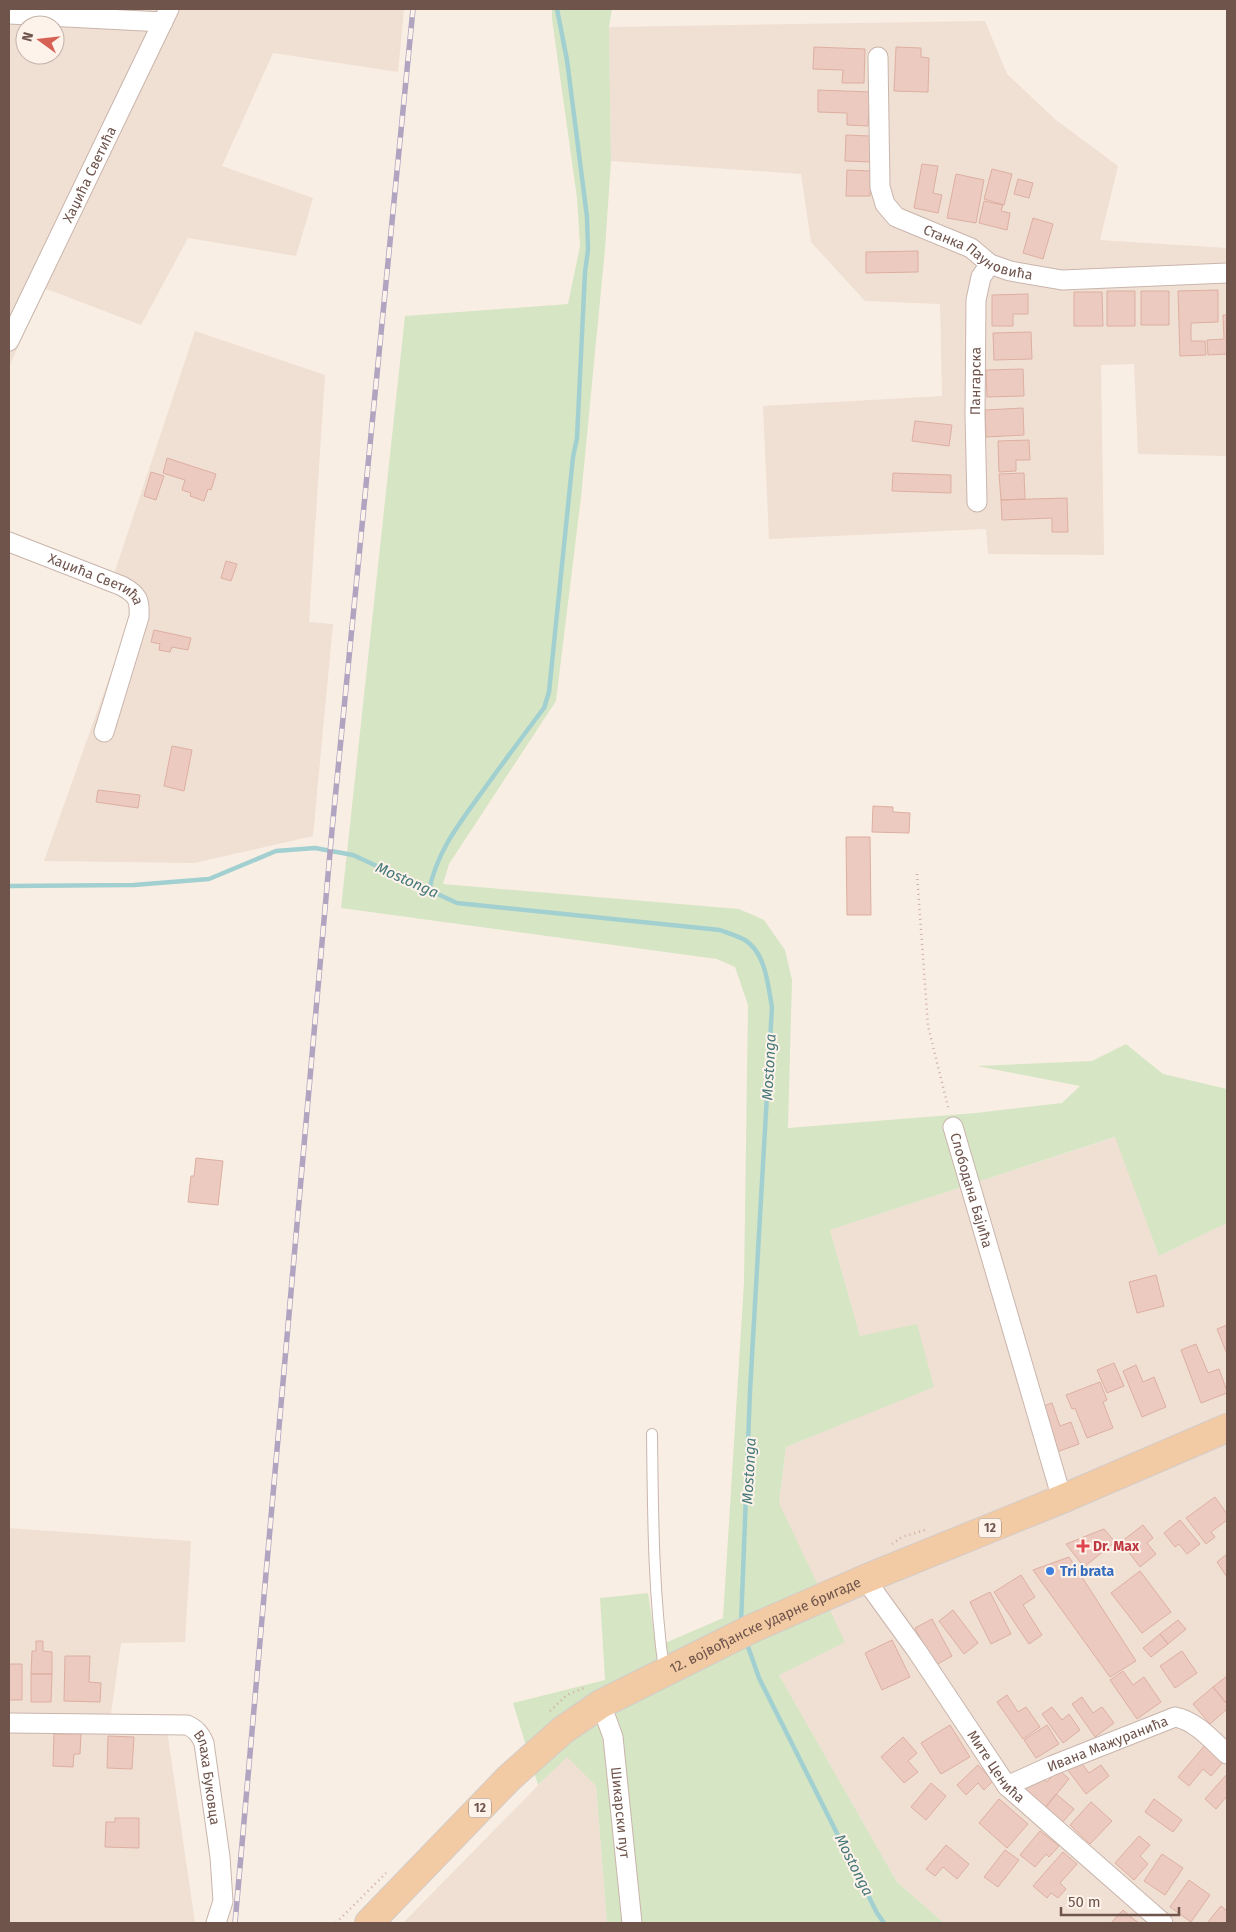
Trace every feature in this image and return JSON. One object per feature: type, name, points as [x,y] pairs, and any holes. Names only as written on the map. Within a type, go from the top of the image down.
[{"type":"main road","name":"12. војвођанске ударне бригаде","points":[[369,1923],[509,1778],[563,1730],[601,1704],[753,1628],[865,1579],[1062,1499],[1227,1428]]},
{"type":"street","points":[[9,14],[166,16]]},
{"type":"street","name":"Хаџића Светића","points":[[9,340],[166,16]]},
{"type":"street","name":"Станка Пауновића","points":[[878,57],[880,187],[885,204],[896,217],[971,248],[990,264],[1010,271],[1062,280],[1227,273]]},
{"type":"street","name":"Пангарска","points":[[978,502],[974,414],[976,300],[981,277],[990,264]]},
{"type":"street","name":"Хаџића Светића","points":[[9,542],[122,586],[133,593],[140,604],[140,617],[104,732]]},
{"type":"street","name":"Слободана Бајића","points":[[953,1127],[1062,1499]]},
{"type":"street","name":"Мите Ценића","points":[[865,1579],[917,1651],[1007,1786],[1162,1923]]},
{"type":"street","name":"Шикарски пут","points":[[601,1704],[614,1737],[632,1923]]},
{"type":"street","name":"Ивана Мажуранића","points":[[1007,1786],[1051,1766],[1175,1717],[1182,1718],[1194,1725],[1227,1754]]},
{"type":"street","name":"Влаха Буковца","points":[[9,1723],[187,1725],[194,1728],[204,1743],[220,1857],[222,1901],[216,1923]]},
{"type":"lane","points":[[652,1434],[656,1596],[665,1671]]},
{"type":"path","name":"Слободана Бајића","points":[[917,874],[928,1026],[953,1127]]},
{"type":"shaded area","points":[[9,9],[404,9],[398,72],[273,53],[222,166],[313,198],[296,256],[188,238],[141,325],[44,288],[9,367]]},
{"type":"shaded area","points":[[985,21],[1007,74],[1056,120],[1118,166],[1100,240],[1227,248],[1227,456],[1138,454],[1134,364],[1101,365],[1104,555],[988,554],[986,529],[769,539],[763,406],[942,396],[940,304],[865,301],[811,242],[801,174],[611,161],[609,27]]},
{"type":"shaded area","points":[[195,331],[325,375],[309,622],[333,624],[313,836],[194,863],[44,861],[141,588],[114,574]]},
{"type":"shaded area","points":[[1116,1137],[1159,1256],[1227,1223],[1227,1923],[944,1923],[897,1882],[779,1675],[779,1503],[786,1447],[934,1386],[860,1336],[830,1230]]},
{"type":"shaded area","points":[[9,1528],[191,1541],[185,1642],[121,1643],[109,1728],[167,1730],[195,1923],[9,1923]]},
{"type":"shaded area","points":[[567,1756],[596,1786],[607,1923],[403,1923]]},
{"type":"green space","points":[[552,9],[612,9],[609,27],[611,161],[605,249],[581,497],[556,701],[449,864],[443,884],[739,909],[764,920],[785,950],[792,980],[788,1128],[976,1113],[1062,1103],[1080,1086],[977,1066],[1092,1061],[1126,1044],[1163,1074],[1227,1089],[1227,1223],[1159,1256],[1115,1137],[830,1230],[860,1336],[917,1324],[934,1387],[786,1447],[779,1503],[845,1642],[779,1675],[897,1882],[944,1923],[607,1923],[596,1786],[567,1757],[538,1785],[513,1703],[605,1680],[600,1598],[648,1593],[656,1647],[723,1618],[744,1282],[748,1005],[735,967],[717,959],[341,908],[405,316],[568,304],[580,246],[577,198]]},
{"type":"building","points":[[814,47],[865,49],[864,83],[842,83],[843,70],[813,69]]},
{"type":"building","points":[[896,47],[921,48],[921,57],[929,58],[928,92],[894,91]]},
{"type":"building","points":[[818,90],[870,92],[868,126],[847,125],[847,113],[818,112]]},
{"type":"building","points":[[846,135],[870,136],[870,162],[845,161]]},
{"type":"building","points":[[922,164],[938,166],[933,193],[942,195],[938,213],[914,208]]},
{"type":"building","points":[[992,169],[1012,174],[1004,205],[984,199]]},
{"type":"building","points":[[847,170],[871,171],[870,196],[846,196]]},
{"type":"building","points":[[956,174],[984,180],[976,223],[947,218]]},
{"type":"building","points":[[1018,179],[1033,183],[1029,198],[1014,194]]},
{"type":"building","points":[[984,201],[1003,205],[1001,211],[1010,213],[1007,230],[979,223]]},
{"type":"building","points":[[1033,218],[1053,224],[1043,259],[1023,253]]},
{"type":"building","points":[[918,251],[918,272],[866,273],[866,252]]},
{"type":"building","points":[[1218,290],[1218,322],[1191,323],[1191,341],[1205,341],[1206,355],[1180,356],[1178,291]]},
{"type":"building","points":[[1107,291],[1135,291],[1135,326],[1107,326]]},
{"type":"building","points":[[1141,291],[1169,291],[1169,325],[1141,325]]},
{"type":"building","points":[[1074,292],[1102,292],[1103,326],[1074,326]]},
{"type":"building","points":[[1028,294],[1028,314],[1013,314],[1013,326],[992,326],[992,295]]},
{"type":"building","points":[[1223,315],[1227,315],[1227,354],[1208,355],[1207,340],[1224,339]]},
{"type":"building","points":[[1031,332],[1032,359],[994,360],[993,333]]},
{"type":"building","points":[[1023,369],[1024,396],[987,397],[986,370]]},
{"type":"building","points":[[1023,408],[1024,435],[986,437],[985,410]]},
{"type":"building","points":[[915,421],[952,425],[949,446],[912,441]]},
{"type":"building","points":[[1029,440],[1030,460],[1016,460],[1016,471],[999,472],[998,441]]},
{"type":"building","points":[[167,458],[216,474],[211,490],[208,489],[204,501],[190,496],[191,493],[182,490],[185,480],[163,473]]},
{"type":"building","points":[[151,472],[164,476],[156,500],[144,496]]},
{"type":"building","points":[[893,473],[951,475],[951,493],[892,491]]},
{"type":"building","points":[[1024,473],[1025,499],[1001,500],[999,474]]},
{"type":"building","points":[[1067,498],[1068,532],[1052,532],[1052,518],[1002,520],[1001,500]]},
{"type":"building","points":[[226,561],[237,564],[231,581],[221,578]]},
{"type":"building","points":[[154,630],[191,638],[188,650],[172,647],[170,652],[159,650],[160,644],[151,642]]},
{"type":"building","points":[[172,746],[192,750],[184,791],[164,786]]},
{"type":"building","points":[[98,790],[140,795],[138,808],[96,802]]},
{"type":"building","points":[[873,806],[893,807],[893,812],[910,813],[909,833],[872,832]]},
{"type":"building","points":[[846,837],[870,837],[871,915],[847,915]]},
{"type":"building","points":[[196,1158],[223,1161],[218,1205],[188,1202],[191,1176],[194,1176]]},
{"type":"building","points":[[1156,1275],[1164,1306],[1137,1313],[1129,1282]]},
{"type":"building","points":[[1227,1325],[1227,1354],[1217,1329]]},
{"type":"building","points":[[1196,1344],[1208,1373],[1219,1369],[1227,1391],[1227,1393],[1201,1403],[1181,1350]]},
{"type":"building","points":[[1114,1363],[1124,1386],[1107,1393],[1097,1370]]},
{"type":"building","points":[[1136,1365],[1143,1382],[1154,1377],[1166,1407],[1142,1417],[1123,1371]]},
{"type":"building","points":[[1100,1382],[1107,1400],[1103,1402],[1113,1428],[1087,1438],[1075,1408],[1072,1409],[1066,1395]]},
{"type":"building","points":[[1052,1403],[1060,1426],[1071,1422],[1079,1444],[1054,1453],[1038,1408]]},
{"type":"building","points":[[1215,1497],[1227,1514],[1227,1520],[1211,1532],[1215,1537],[1206,1544],[1186,1518]]},
{"type":"building","points":[[1180,1520],[1200,1544],[1187,1554],[1179,1544],[1175,1547],[1164,1533]]},
{"type":"building","points":[[1143,1525],[1153,1538],[1147,1543],[1156,1554],[1140,1567],[1121,1542]]},
{"type":"building","points":[[1104,1529],[1115,1542],[1084,1567],[1066,1544]]},
{"type":"building","points":[[1227,1554],[1227,1577],[1217,1562]]},
{"type":"building","points":[[1069,1557],[1136,1661],[1110,1677],[1033,1570]]},
{"type":"building","points":[[1140,1571],[1171,1612],[1142,1633],[1111,1593]]},
{"type":"building","points":[[1021,1575],[1035,1597],[1023,1605],[1042,1635],[1029,1644],[994,1592]]},
{"type":"building","points":[[990,1592],[1011,1634],[991,1644],[970,1602]]},
{"type":"building","points":[[953,1610],[978,1643],[964,1654],[939,1621]]},
{"type":"building","points":[[932,1619],[952,1656],[934,1666],[915,1628]]},
{"type":"building","points":[[1178,1620],[1186,1629],[1168,1644],[1160,1634]]},
{"type":"building","points":[[1160,1634],[1168,1644],[1151,1657],[1143,1648]]},
{"type":"building","points":[[892,1640],[910,1677],[882,1690],[865,1653]]},
{"type":"building","points":[[36,1641],[43,1641],[43,1651],[52,1652],[52,1674],[31,1674],[32,1651],[36,1651]]},
{"type":"building","points":[[1182,1651],[1197,1673],[1175,1688],[1160,1666]]},
{"type":"building","points":[[65,1656],[90,1656],[89,1682],[101,1683],[100,1702],[64,1701]]},
{"type":"building","points":[[9,1664],[22,1664],[22,1700],[9,1700]]},
{"type":"building","points":[[1123,1671],[1133,1685],[1144,1677],[1161,1702],[1137,1719],[1110,1680]]},
{"type":"building","points":[[31,1674],[52,1674],[51,1702],[31,1702]]},
{"type":"building","points":[[1227,1676],[1227,1704],[1213,1687]]},
{"type":"building","points":[[1213,1687],[1227,1704],[1227,1709],[1210,1724],[1193,1704]]},
{"type":"building","points":[[1007,1695],[1018,1712],[1026,1707],[1040,1727],[1023,1739],[997,1702]]},
{"type":"building","points":[[1082,1697],[1093,1713],[1102,1707],[1114,1723],[1095,1737],[1072,1704]]},
{"type":"building","points":[[1052,1707],[1062,1720],[1069,1714],[1080,1730],[1063,1743],[1042,1714]]},
{"type":"building","points":[[950,1725],[970,1757],[941,1774],[921,1743]]},
{"type":"building","points":[[1047,1725],[1059,1744],[1036,1758],[1024,1740]]},
{"type":"building","points":[[54,1734],[81,1734],[80,1754],[74,1754],[73,1767],[53,1766]]},
{"type":"building","points":[[108,1736],[134,1737],[132,1769],[107,1768]]},
{"type":"building","points":[[903,1737],[917,1753],[908,1761],[918,1772],[904,1783],[881,1757]]},
{"type":"building","points":[[1206,1744],[1225,1760],[1211,1776],[1203,1769],[1189,1786],[1178,1777]]},
{"type":"building","points":[[1079,1760],[1089,1773],[1101,1765],[1109,1776],[1086,1794],[1067,1769]]},
{"type":"building","points":[[978,1765],[993,1781],[984,1790],[978,1783],[966,1795],[957,1785]]},
{"type":"building","points":[[1058,1769],[1069,1779],[1045,1808],[1024,1791],[1038,1774],[1047,1782]]},
{"type":"building","points":[[1227,1774],[1227,1796],[1216,1809],[1205,1799]]},
{"type":"building","points":[[931,1783],[946,1796],[926,1820],[911,1807]]},
{"type":"building","points":[[1056,1794],[1074,1809],[1062,1823],[1045,1808]]},
{"type":"building","points":[[999,1799],[1028,1824],[1007,1848],[979,1823]]},
{"type":"building","points":[[1154,1799],[1182,1820],[1173,1832],[1145,1812]]},
{"type":"building","points":[[1091,1802],[1112,1821],[1090,1844],[1070,1825]]},
{"type":"building","points":[[115,1818],[139,1818],[139,1848],[105,1847],[106,1822],[115,1822]]},
{"type":"building","points":[[1040,1831],[1059,1846],[1049,1857],[1046,1854],[1035,1867],[1020,1855]]},
{"type":"building","points":[[1139,1836],[1150,1845],[1140,1856],[1148,1864],[1134,1880],[1115,1863]]},
{"type":"building","points":[[946,1845],[969,1864],[957,1879],[943,1867],[935,1876],[926,1869]]},
{"type":"building","points":[[1005,1850],[1019,1860],[998,1887],[984,1877]]},
{"type":"building","points":[[1063,1852],[1077,1864],[1060,1883],[1066,1889],[1058,1898],[1051,1893],[1047,1898],[1033,1886]]},
{"type":"building","points":[[1162,1854],[1183,1868],[1165,1895],[1144,1881]]},
{"type":"building","points":[[1189,1880],[1210,1895],[1191,1922],[1170,1907]]},
{"type":"building","points":[[1221,1906],[1227,1911],[1227,1923],[1207,1923]]},
{"type":"building","points":[[1123,1910],[1132,1918],[1139,1923],[1111,1923]]},
{"type":"waterway","points":[[429,891],[438,862],[452,835],[544,708],[549,692],[573,457],[577,438],[585,272],[588,250],[587,217],[567,60],[557,9]]},
{"type":"waterway","name":"Mostonga","points":[[9,886],[134,885],[209,879],[276,851],[315,848],[353,855],[457,903],[720,930],[745,940],[752,946],[758,953],[765,970],[772,1007],[750,1391],[741,1624]]},
{"type":"waterway","name":"Mostonga","points":[[746,1641],[759,1678],[877,1913],[884,1923]]},
{"type":"railway","points":[[235,1923],[332,830],[413,9]]},
{"type":"place","name":"Dr. Max","points":[[1083,1546]]},
{"type":"place","name":"Tri brata","points":[[1050,1571]]}]
